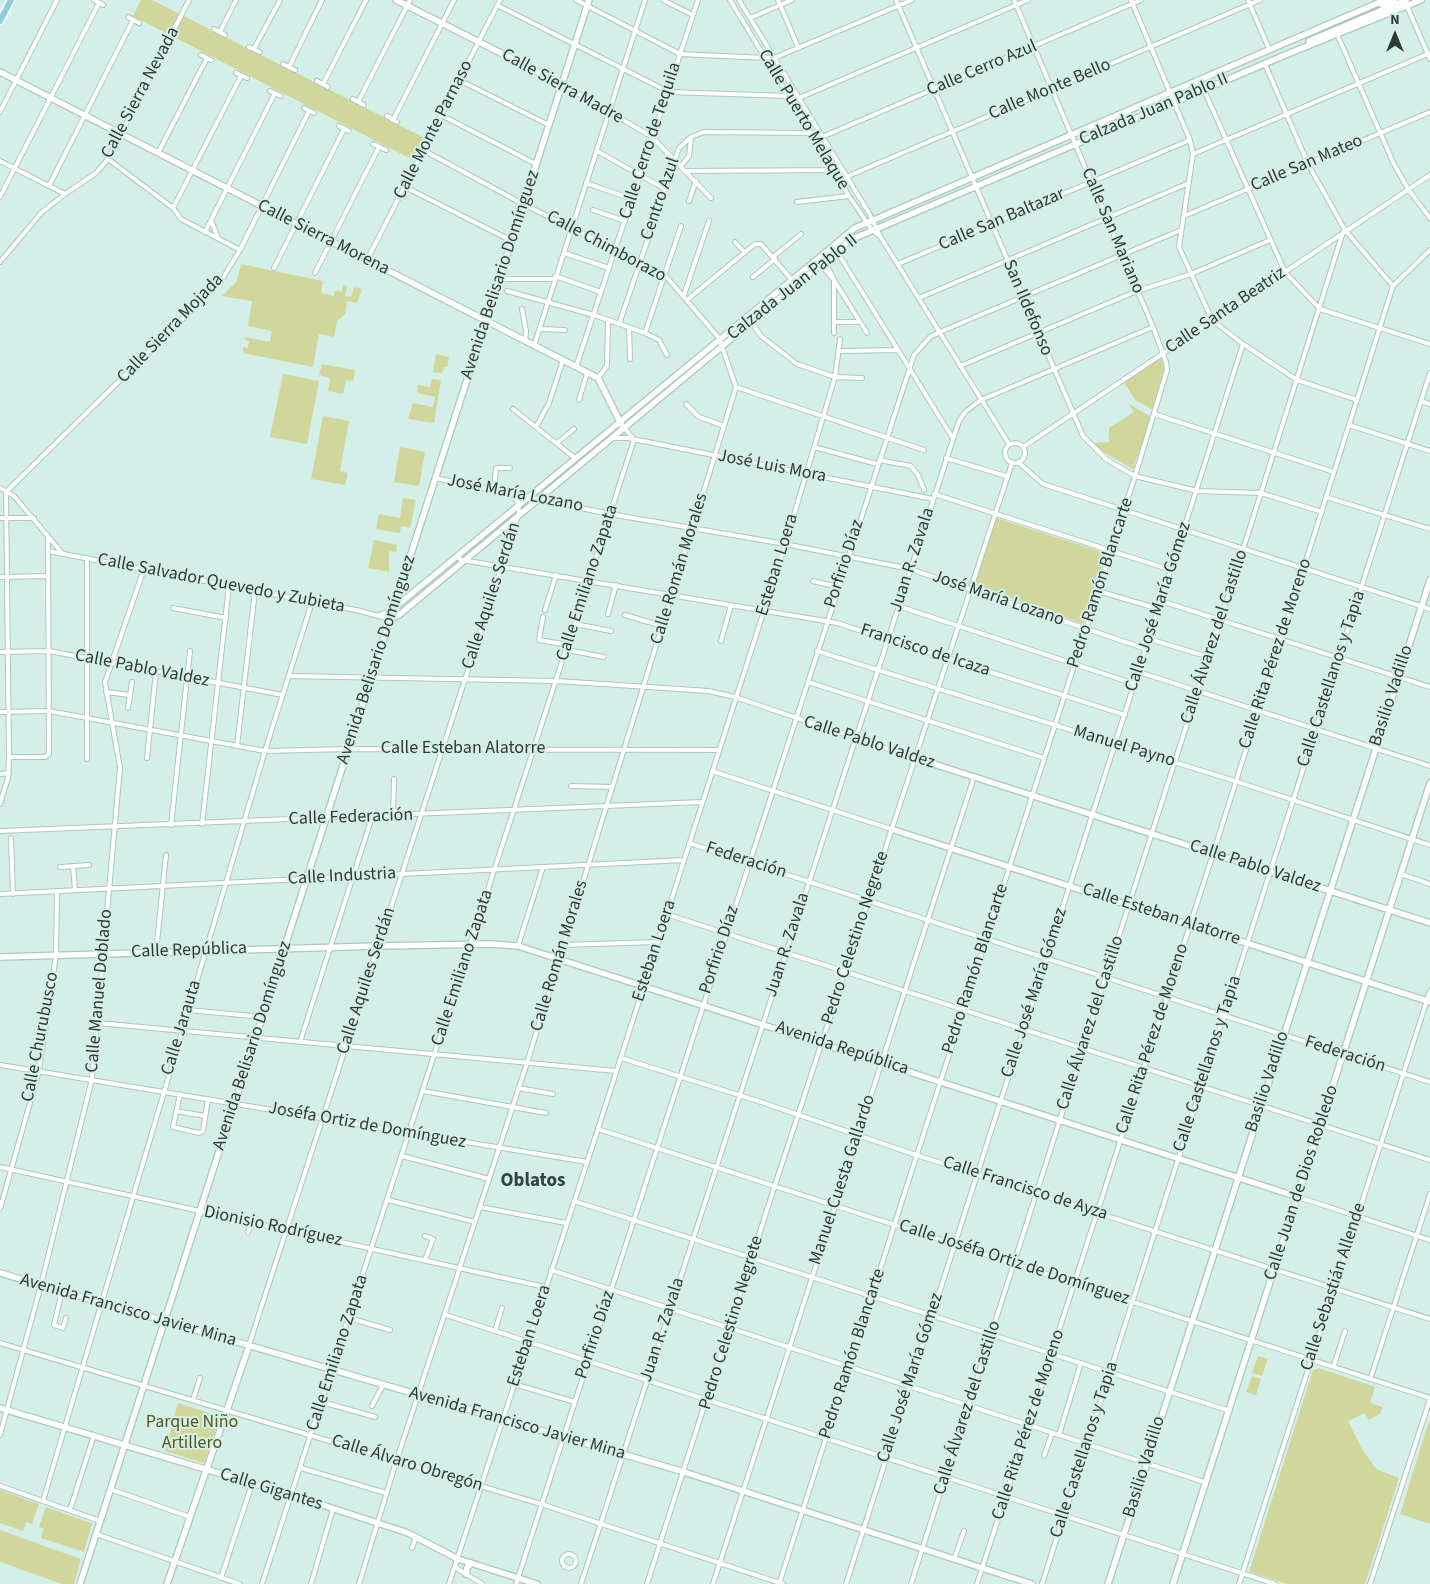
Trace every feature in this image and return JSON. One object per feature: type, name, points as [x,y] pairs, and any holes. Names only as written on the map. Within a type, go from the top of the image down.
[{"type":"main road","points":[[0,21],[11,0]]},
{"type":"main road","name":"Calle Sierra Madre","points":[[396,0],[409,3],[442,24],[562,84]]},
{"type":"main road","name":"Calzada Juan Pablo II","points":[[1283,44],[1385,0]]},
{"type":"main road","name":"Calzada Juan Pablo II","points":[[1290,53],[1299,45],[1326,31],[1394,0]]},
{"type":"main road","name":"Calzada Juan Pablo II","points":[[394,609],[575,458],[672,386],[720,342],[848,233],[870,221],[1269,49],[1421,0]]},
{"type":"main road","name":"Avenida Belisario Domínguez","points":[[80,1584],[588,3]]},
{"type":"main road","name":"Calzada Juan Pablo II","points":[[390,620],[399,615],[462,560],[610,438],[621,424],[670,379],[750,321],[789,283],[822,262],[850,240],[1407,3]]},
{"type":"main road","name":"Calle Sierra Morena","points":[[0,72],[598,378]]},
{"type":"main road","points":[[598,378],[621,424]]},
{"type":"main road","points":[[670,379],[672,386]]},
{"type":"main road","name":"Basilio Vadillo","points":[[1108,1584],[1145,1463],[1430,580]]},
{"type":"main road","name":"Calle Pablo Valdez","points":[[915,758],[1430,923]]},
{"type":"main road","name":"Calle Juan de Dios Robledo","points":[[1173,1584],[1227,1410],[1298,1197],[1430,783]]},
{"type":"main road","name":"Calle Esteban Alatorre","points":[[891,828],[1428,1002]]},
{"type":"main road","name":"Avenida República","points":[[378,946],[471,944],[518,946],[1298,1197]]},
{"type":"main road","name":"Calle República","points":[[0,958],[378,946]]},
{"type":"main road","name":"Avenida Francisco Javier Mina","points":[[0,1273],[684,1472],[1032,1584]]},
{"type":"main road","name":"Calle Aquiles Serdán","points":[[167,1584],[248,1346]]},
{"type":"main road","name":"Calle Gigantes","points":[[0,1408],[124,1444],[377,1523],[416,1537],[458,1559],[517,1581],[537,1584]]},
{"type":"main road","points":[[466,1574],[467,1568],[472,1563]]},
{"type":"street","points":[[0,112],[57,0]]},
{"type":"street","points":[[0,197],[101,4],[94,0]]},
{"type":"street","name":"Calle Sierra Nevada","points":[[1,260],[41,213],[96,173],[108,159],[189,0]]},
{"type":"street","points":[[220,32],[236,0]]},
{"type":"street","points":[[254,49],[280,0]]},
{"type":"street","points":[[289,67],[322,0]]},
{"type":"street","points":[[323,84],[366,0]]},
{"type":"street","points":[[387,116],[395,121],[454,0]]},
{"type":"street","name":"Calle Monte Parnaso","points":[[367,260],[500,0]]},
{"type":"street","points":[[576,0],[588,3],[635,31],[680,54],[765,58],[774,58],[912,0]]},
{"type":"street","points":[[534,346],[550,303],[555,278],[646,0]]},
{"type":"street","points":[[663,0],[693,15]]},
{"type":"street","name":"Calle Cerro de Tequila","points":[[576,367],[652,137],[669,92],[698,0]]},
{"type":"street","name":"Calle Puerto Melaque","points":[[730,0],[849,196],[870,221]]},
{"type":"street","name":"Calle Puerto Melaque","points":[[739,0],[847,177],[874,229],[898,264],[1009,444]]},
{"type":"street","points":[[778,0],[798,48]]},
{"type":"street","points":[[750,18],[792,0]]},
{"type":"street","name":"San Ildefonso","points":[[896,0],[1072,414],[1080,431],[1094,448],[1111,463],[1136,476],[1197,491],[1262,493],[1322,512]]},
{"type":"street","name":"Calle San Mariano","points":[[1014,0],[1163,353]]},
{"type":"street","points":[[799,98],[1028,0]]},
{"type":"street","name":"Calle Cerro Azul","points":[[822,137],[1132,2],[1141,0]]},
{"type":"street","name":"Calle Monte Bello","points":[[840,180],[1151,47],[1249,2],[1260,0]]},
{"type":"street","points":[[1132,2],[1190,140],[1192,154],[1180,247],[1212,320],[1243,344],[1297,380],[1357,400]]},
{"type":"street","points":[[1249,2],[1269,49]]},
{"type":"street","points":[[358,102],[409,3]]},
{"type":"street","points":[[1407,3],[1430,59]]},
{"type":"street","points":[[497,5],[669,92],[789,96]]},
{"type":"street","points":[[128,18],[139,23]]},
{"type":"street","points":[[49,186],[133,20]]},
{"type":"street","points":[[214,29],[225,35]]},
{"type":"street","points":[[1337,34],[1380,133],[1408,189],[1430,218]]},
{"type":"street","points":[[249,47],[260,52]]},
{"type":"street","points":[[1192,154],[1429,53]]},
{"type":"street","points":[[158,154],[209,59],[201,55]]},
{"type":"street","points":[[283,64],[295,70]]},
{"type":"street","points":[[1266,64],[1308,164],[1344,231],[1393,286]]},
{"type":"street","points":[[236,73],[246,78]]},
{"type":"street","points":[[173,208],[241,76]]},
{"type":"street","points":[[459,80],[549,126]]},
{"type":"street","points":[[317,81],[328,87]]},
{"type":"street","name":"Calle Sierra Madre","points":[[562,84],[652,137],[711,198]]},
{"type":"street","points":[[1204,90],[1284,272],[1320,309],[1430,344]]},
{"type":"street","points":[[270,91],[281,96]]},
{"type":"street","points":[[205,232],[275,93]]},
{"type":"street","points":[[353,99],[364,105]]},
{"type":"street","points":[[304,108],[314,113]]},
{"type":"street","name":"Calle Sierra Mojada","points":[[6,492],[221,281],[240,250],[310,111]]},
{"type":"street","name":"Calle San Mateo","points":[[1184,216],[1430,112]]},
{"type":"street","points":[[441,115],[536,164]]},
{"type":"street","points":[[339,126],[349,131]]},
{"type":"street","points":[[274,268],[344,129]]},
{"type":"street","name":"Centro Azul","points":[[619,324],[679,148],[691,137],[704,132],[811,132]]},
{"type":"street","points":[[681,166],[689,156],[691,137]]},
{"type":"street","name":"Calle San Baltazar","points":[[898,264],[1190,140]]},
{"type":"street","points":[[373,144],[386,150]]},
{"type":"street","points":[[315,273],[379,147]]},
{"type":"street","name":"Calle Chimborazo","points":[[423,150],[523,204],[664,274],[688,299],[720,342],[736,387]]},
{"type":"street","points":[[597,151],[664,189]]},
{"type":"street","points":[[108,159],[173,208],[181,218],[240,250]]},
{"type":"street","points":[[0,161],[65,194]]},
{"type":"street","points":[[686,171],[842,170]]},
{"type":"street","name":"Calle Santa Beatriz","points":[[1023,447],[1430,175]]},
{"type":"street","points":[[689,200],[696,181]]},
{"type":"street","points":[[586,183],[632,199]]},
{"type":"street","points":[[919,298],[1189,183]]},
{"type":"street","points":[[405,187],[512,241]]},
{"type":"street","points":[[797,202],[849,196]]},
{"type":"street","points":[[594,210],[625,221]]},
{"type":"street","points":[[211,220],[218,238]]},
{"type":"street","points":[[684,295],[709,221]]},
{"type":"street","points":[[645,333],[681,226]]},
{"type":"street","points":[[940,332],[1181,230]]},
{"type":"street","name":"Calle Álvarez del Castillo","points":[[911,1584],[1262,493],[1344,231]]},
{"type":"street","points":[[753,277],[801,234]]},
{"type":"street","points":[[960,366],[1137,291],[1192,274],[1270,240]]},
{"type":"street","points":[[735,242],[745,253]]},
{"type":"street","points":[[688,299],[755,244],[761,244],[774,258],[789,283]]},
{"type":"street","points":[[836,250],[952,438]]},
{"type":"street","name":"Calle Rita Pérez de Moreno","points":[[977,1584],[1142,1067],[1213,854],[1393,286],[1430,250]]},
{"type":"street","points":[[564,253],[609,268]]},
{"type":"street","points":[[822,262],[867,333]]},
{"type":"street","points":[[500,278],[555,278],[602,292]]},
{"type":"street","points":[[834,280],[834,333]]},
{"type":"street","points":[[506,291],[594,315],[645,333],[660,340],[667,355]]},
{"type":"street","points":[[522,309],[526,331],[525,341]]},
{"type":"street","points":[[598,378],[607,366],[608,320]]},
{"type":"street","points":[[750,321],[761,336],[793,361],[834,377],[862,378]]},
{"type":"street","points":[[834,322],[860,322]]},
{"type":"street","name":"Juan R. Zavala","points":[[581,1584],[952,438],[966,410],[981,400],[1153,327]]},
{"type":"street","points":[[629,328],[630,359]]},
{"type":"street","points":[[541,329],[565,330]]},
{"type":"street","name":"Porfirio Díaz","points":[[517,1581],[702,1004],[818,652],[908,367],[921,346],[940,332]]},
{"type":"street","name":"Esteban Loera","points":[[449,1584],[550,1270],[621,1058],[764,611],[834,377],[840,339]]},
{"type":"street","name":"Calle José María Gómez","points":[[846,1584],[885,1457],[1243,344]]},
{"type":"street","points":[[838,350],[898,350]]},
{"type":"street","name":"Pedro Ramón Blancarte","points":[[781,1584],[848,1367],[1136,476],[1167,370],[1163,353]]},
{"type":"street","points":[[536,427],[548,404],[563,360]]},
{"type":"street","points":[[579,400],[587,373]]},
{"type":"street","name":"Calle Castellanos y Tapia","points":[[1042,1584],[1430,373]]},
{"type":"street","points":[[736,387],[924,450]]},
{"type":"street","name":"Calle Román Morales","points":[[359,1584],[386,1493],[446,1315],[498,1148],[527,1063],[736,387]]},
{"type":"street","points":[[1421,401],[1430,404]]},
{"type":"street","points":[[686,404],[694,414],[724,426]]},
{"type":"street","points":[[514,409],[575,458]]},
{"type":"street","points":[[1154,414],[1334,472]]},
{"type":"street","points":[[621,424],[634,440]]},
{"type":"street","points":[[1349,426],[1430,451]]},
{"type":"street","points":[[557,443],[574,428]]},
{"type":"street","name":"José Luis Mora","points":[[610,438],[622,437],[933,500]]},
{"type":"street","name":"Calle Emiliano Zapata","points":[[262,1584],[634,440]]},
{"type":"street","points":[[1019,463],[1025,454],[1023,447],[1017,443],[1009,444],[1004,454],[1012,463],[1019,463],[1043,484],[1430,609]]},
{"type":"street","points":[[814,447],[878,462],[911,466],[918,475],[924,490]]},
{"type":"street","points":[[946,458],[1006,476]]},
{"type":"street","points":[[729,465],[731,459]]},
{"type":"street","name":"Pedro Celestino Negrete","points":[[647,1584],[891,828],[1006,476],[1012,463]]},
{"type":"street","points":[[494,490],[496,468],[510,468]]},
{"type":"street","name":"José María Lozano","points":[[435,478],[610,514],[785,544],[910,569],[1146,649]]},
{"type":"street","points":[[0,488],[14,496],[63,554]]},
{"type":"street","points":[[0,804],[9,774],[6,577],[3,518],[6,492]]},
{"type":"street","name":"Calle Aquiles Serdán","points":[[248,1346],[519,513],[519,505],[510,493]]},
{"type":"street","points":[[934,494],[1171,570]]},
{"type":"street","points":[[1326,497],[1430,529]]},
{"type":"street","points":[[3,518],[34,518]]},
{"type":"street","points":[[9,757],[48,757],[48,535]]},
{"type":"street","name":"Calle Salvador Quevedo y Zubieta","points":[[48,551],[312,602],[380,616],[390,620]]},
{"type":"street","name":"Francisco de Icaza","points":[[456,557],[462,560],[589,580],[827,622],[1064,694],[1125,715]]},
{"type":"street","points":[[87,558],[85,658],[87,759]]},
{"type":"street","name":"Calle Manuel Doblado","points":[[0,1435],[41,1285],[92,1079],[117,827],[120,760],[105,682],[144,569]]},
{"type":"street","points":[[545,610],[556,575]]},
{"type":"street","points":[[0,577],[48,576]]},
{"type":"street","points":[[813,581],[838,587]]},
{"type":"street","points":[[608,614],[616,585]]},
{"type":"street","points":[[202,824],[229,586]]},
{"type":"street","points":[[1098,590],[1159,609]]},
{"type":"street","points":[[237,746],[255,591]]},
{"type":"street","points":[[1161,600],[1430,687]]},
{"type":"street","name":"Calle Jarauta","points":[[43,1501],[163,1091],[265,751],[312,602]]},
{"type":"street","points":[[721,641],[731,606]]},
{"type":"street","points":[[898,606],[1135,684]]},
{"type":"street","points":[[173,608],[226,618]]},
{"type":"street","points":[[380,616],[394,609]]},
{"type":"street","points":[[624,615],[662,626]]},
{"type":"street","points":[[543,617],[538,640],[568,645]]},
{"type":"street","points":[[575,624],[611,630]]},
{"type":"street","points":[[1149,639],[1208,657]]},
{"type":"street","points":[[567,650],[604,657]]},
{"type":"street","name":"Calle Pablo Valdez","points":[[0,652],[49,651],[283,695]]},
{"type":"street","points":[[170,825],[190,651]]},
{"type":"street","name":"Manuel Payno","points":[[818,652],[1235,781],[1430,845]]},
{"type":"street","points":[[147,758],[156,672]]},
{"type":"street","points":[[1138,672],[1430,766]]},
{"type":"street","name":"Calle Pablo Valdez","points":[[289,676],[557,681],[709,691],[735,697],[915,758]]},
{"type":"street","points":[[128,708],[132,682]]},
{"type":"street","points":[[808,682],[1044,758]]},
{"type":"street","points":[[106,692],[130,695]]},
{"type":"street","name":"Calle Esteban Alatorre","points":[[0,712],[49,711],[265,751],[348,749],[720,750]]},
{"type":"street","points":[[712,771],[891,828]]},
{"type":"street","points":[[0,774],[9,774]]},
{"type":"street","name":"Manuel Cuesta Gallardo","points":[[713,1584],[788,1347],[836,1205],[974,777]]},
{"type":"street","points":[[392,816],[394,779]]},
{"type":"street","points":[[571,786],[612,787]]},
{"type":"street","name":"Calle Federación","points":[[0,831],[702,802]]},
{"type":"street","points":[[300,1042],[372,817]]},
{"type":"street","points":[[11,838],[13,894]]},
{"type":"street","name":"Federación","points":[[689,843],[1430,1082]]},
{"type":"street","points":[[156,952],[166,855]]},
{"type":"street","name":"Calle Industria","points":[[0,894],[684,860]]},
{"type":"street","points":[[74,866],[75,890]]},
{"type":"street","points":[[60,867],[89,866]]},
{"type":"street","points":[[518,946],[543,867]]},
{"type":"street","points":[[1401,874],[1430,884]]},
{"type":"street","name":"Calle Churubusco","points":[[0,1208],[39,1071],[56,955],[57,891]]},
{"type":"street","points":[[666,914],[1430,1160]]},
{"type":"street","points":[[563,945],[657,942]]},
{"type":"street","name":"Calle Sebastián Allende","points":[[1239,1584],[1430,991]]},
{"type":"street","points":[[188,1010],[263,1017]]},
{"type":"street","points":[[98,1023],[616,1071]]},
{"type":"street","name":"Calle Francisco de Ayza","points":[[621,1058],[916,1155],[1037,1192],[1430,1319]]},
{"type":"street","name":"Joséfa Ortiz de Domínguez","points":[[0,1065],[587,1162]]},
{"type":"street","points":[[518,1088],[553,1094]]},
{"type":"street","points":[[423,1091],[546,1113]]},
{"type":"street","points":[[180,1094],[173,1127],[201,1132],[208,1099]]},
{"type":"street","points":[[176,1111],[205,1116]]},
{"type":"street","name":"Calle Joséfa Ortiz de Domínguez","points":[[598,1129],[1132,1300],[1430,1398]]},
{"type":"street","points":[[402,1156],[489,1178]]},
{"type":"street","name":"Dionisio Rodríguez","points":[[0,1167],[545,1286]]},
{"type":"street","points":[[1371,1378],[1430,1194]]},
{"type":"street","points":[[1298,1197],[1430,1240]]},
{"type":"street","points":[[388,1200],[475,1222]]},
{"type":"street","points":[[574,1201],[1227,1410]]},
{"type":"street","points":[[480,1207],[566,1223]]},
{"type":"street","points":[[248,1233],[251,1222]]},
{"type":"street","points":[[425,1236],[433,1239],[425,1260]]},
{"type":"street","points":[[550,1270],[1204,1482]]},
{"type":"street","points":[[62,1291],[54,1324],[63,1328],[66,1318]]},
{"type":"street","points":[[495,1331],[502,1308]]},
{"type":"street","points":[[446,1315],[1275,1584]]},
{"type":"street","points":[[349,1318],[390,1330]]},
{"type":"street","points":[[1334,1366],[1345,1331]]},
{"type":"street","name":"Calle Álvaro Obregón","points":[[0,1343],[541,1504],[781,1584]]},
{"type":"street","points":[[1059,1435],[1081,1364]]},
{"type":"street","points":[[193,1400],[200,1378]]},
{"type":"street","points":[[514,1384],[575,1402]]},
{"type":"street","points":[[372,1406],[382,1385]]},
{"type":"street","points":[[1370,1584],[1430,1398]]},
{"type":"street","points":[[322,1402],[375,1417]]},
{"type":"street","points":[[1044,1456],[1052,1433]]},
{"type":"street","points":[[70,1510],[94,1435]]},
{"type":"street","points":[[301,1468],[386,1493]]},
{"type":"street","points":[[221,1578],[252,1484]]},
{"type":"street","points":[[0,1486],[100,1521]]},
{"type":"street","points":[[110,1489],[190,1517]]},
{"type":"street","points":[[311,1584],[333,1509]]},
{"type":"street","points":[[954,1559],[964,1531]]},
{"type":"street","points":[[96,1534],[240,1584]]},
{"type":"street","points":[[412,1548],[416,1537]]},
{"type":"street","points":[[576,1560],[574,1568],[561,1564],[564,1554],[575,1556],[576,1560],[587,1564]]},
{"type":"street","points":[[455,1567],[482,1584]]},
{"type":"green space","points":[[141,0],[152,0],[427,139],[415,161],[133,16]]},
{"type":"green space","points":[[241,264],[323,281],[321,293],[334,296],[335,291],[342,292],[343,285],[347,286],[345,296],[351,297],[354,287],[362,289],[357,303],[347,301],[345,314],[337,321],[334,337],[319,334],[313,367],[243,353],[243,347],[248,348],[249,341],[245,340],[245,337],[270,342],[272,331],[248,326],[252,301],[222,296],[237,281]]},
{"type":"green space","points":[[436,354],[449,357],[447,367],[444,367],[442,373],[433,372]]},
{"type":"green space","points":[[1161,358],[1164,377],[1153,410],[1135,400],[1124,382]]},
{"type":"green space","points":[[322,364],[355,370],[353,381],[346,380],[343,394],[328,391],[330,378],[319,375]]},
{"type":"green space","points":[[283,374],[319,381],[307,444],[270,437]]},
{"type":"green space","points":[[432,379],[441,380],[434,423],[408,419],[413,403],[433,407],[435,397],[417,393],[418,385],[430,387]]},
{"type":"green space","points":[[1128,403],[1151,417],[1133,469],[1105,453],[1093,443],[1109,442],[1109,428],[1134,412]]},
{"type":"green space","points":[[323,416],[349,421],[340,471],[348,473],[345,485],[311,479]]},
{"type":"green space","points":[[400,447],[425,452],[419,486],[394,482]]},
{"type":"green space","points":[[403,498],[416,500],[410,528],[401,526],[400,533],[376,529],[379,514],[400,518]]},
{"type":"green space","points":[[996,518],[1106,553],[1083,624],[975,585]]},
{"type":"green space","points":[[374,540],[397,545],[396,552],[389,551],[389,572],[368,568]]},
{"type":"green space","points":[[1258,1356],[1268,1359],[1262,1376],[1252,1373]]},
{"type":"green space","points":[[1319,1368],[1375,1387],[1370,1403],[1383,1407],[1380,1414],[1369,1420],[1365,1413],[1348,1421],[1362,1449],[1376,1469],[1399,1478],[1365,1584],[1287,1584],[1249,1572],[1313,1370]]},
{"type":"green space","points":[[1252,1376],[1261,1379],[1256,1395],[1246,1392]]},
{"type":"green space","name":"Parque Niño Artillero","points":[[178,1403],[220,1416],[204,1463],[165,1451]]},
{"type":"green space","points":[[1430,1418],[1430,1524],[1400,1514]]},
{"type":"green space","points":[[0,1490],[39,1504],[32,1524],[26,1522],[23,1531],[0,1523]]},
{"type":"green space","points":[[46,1507],[92,1524],[84,1552],[41,1538],[44,1529],[39,1527]]},
{"type":"green space","points":[[0,1530],[81,1559],[74,1584],[62,1584],[0,1562]]},
{"type":"district","name":"Oblatos","points":[[533,1182]]}]
